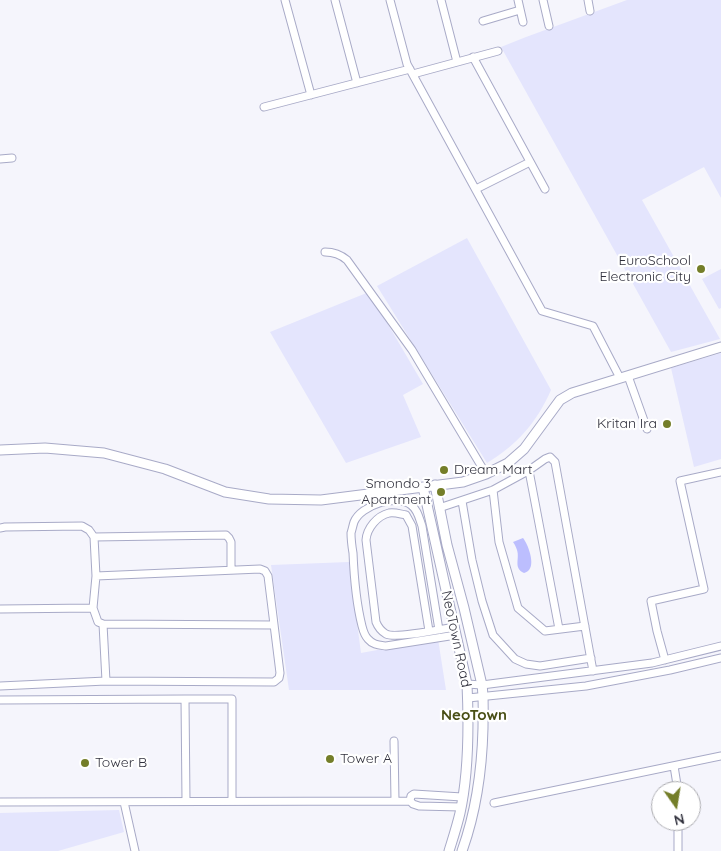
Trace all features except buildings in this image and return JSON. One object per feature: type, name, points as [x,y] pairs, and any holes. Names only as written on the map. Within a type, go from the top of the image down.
[{"type":"street","points":[[285,0],[311,95]]},
{"type":"street","points":[[335,0],[357,83]]},
{"type":"street","points":[[390,0],[411,71],[542,311],[593,326],[624,377],[647,429]]},
{"type":"street","points":[[442,0],[457,62]]},
{"type":"street","points":[[518,0],[523,22]]},
{"type":"street","points":[[543,0],[549,26]]},
{"type":"street","points":[[588,0],[590,11]]},
{"type":"street","points":[[483,21],[520,10]]},
{"type":"street","points":[[264,108],[357,83],[457,62],[498,51]]},
{"type":"street","points":[[474,57],[545,190]]},
{"type":"street","points":[[0,159],[12,158]]},
{"type":"street","points":[[476,189],[530,162]]},
{"type":"street","points":[[325,252],[340,254],[347,260],[412,350],[486,474]]},
{"type":"street","points":[[0,450],[45,448],[104,453],[165,469],[225,492],[269,499],[321,500],[463,482],[486,474],[508,463],[524,449],[560,400],[572,393],[721,347]]},
{"type":"street","points":[[442,504],[462,501],[493,490],[528,471],[545,459],[550,458],[555,462],[593,671]]},
{"type":"street","points":[[528,471],[559,629]]},
{"type":"street","points":[[665,660],[651,601],[704,589],[680,482],[721,472]]},
{"type":"street","name":"NeoTown Road","points":[[435,485],[442,504],[447,545],[464,608],[484,697],[482,751],[475,806],[462,851]]},
{"type":"street","name":"NeoTown Road","points":[[423,487],[467,684],[469,711],[466,770],[461,807],[449,851]]},
{"type":"street","points":[[493,490],[499,542],[518,608],[545,631],[585,626]]},
{"type":"street","points":[[462,501],[472,560],[482,602],[493,635],[515,659],[526,664],[540,666],[591,660]]},
{"type":"street","points":[[439,630],[418,512],[406,502],[382,502],[372,505],[362,511],[355,521],[352,533],[354,576],[362,628],[368,639],[376,645],[386,646],[455,631]]},
{"type":"street","points":[[429,631],[412,526],[406,515],[396,512],[388,513],[376,520],[367,533],[366,540],[378,627],[391,636],[439,630],[455,631]]},
{"type":"street","points":[[0,528],[82,526],[89,530],[94,537],[96,576],[93,608],[98,622],[103,624],[274,625]]},
{"type":"street","points":[[94,537],[226,536],[230,538],[231,542],[231,570]]},
{"type":"street","points":[[0,686],[106,681],[274,682],[279,678],[280,673],[268,576],[265,570],[96,576]]},
{"type":"street","points":[[0,609],[93,608]]},
{"type":"street","points":[[103,624],[106,681]]},
{"type":"street","points":[[467,684],[482,685],[647,664],[721,646]]},
{"type":"street","points":[[468,698],[586,686],[721,658]]},
{"type":"street","points":[[186,699],[186,802]]},
{"type":"street","points":[[0,700],[232,699],[232,801]]},
{"type":"street","points":[[394,741],[395,801]]},
{"type":"street","points":[[494,803],[721,756]]},
{"type":"street","points":[[674,766],[676,781]]},
{"type":"street","points":[[410,801],[411,796],[414,794],[462,797]]},
{"type":"street","points":[[0,802],[410,801],[419,806],[461,807]]},
{"type":"street","points":[[124,802],[135,851]]},
{"type":"street","points":[[678,831],[678,851]]},
{"type":"shaded area","points":[[627,0],[721,0],[721,198],[704,167],[642,200],[720,339],[671,352],[501,47]]},
{"type":"shaded area","points":[[467,238],[551,390],[533,422],[525,432],[508,448],[487,463],[377,286]]},
{"type":"shaded area","points":[[721,269],[721,308],[719,309],[702,279]]},
{"type":"shaded area","points":[[369,292],[423,384],[403,395],[421,437],[346,463],[270,332]]},
{"type":"shaded area","points":[[721,353],[721,459],[694,467],[671,368]]},
{"type":"shaded area","points":[[349,562],[361,653],[438,639],[446,690],[289,690],[271,565]]},
{"type":"shaded area","points":[[119,810],[124,832],[58,851],[0,851],[0,813]]},
{"type":"water","points":[[523,538],[529,549],[531,560],[530,568],[524,573],[519,569],[518,553],[513,542]]},
{"type":"place","name":"EuroSchool Electronic City","points":[[701,269]]},
{"type":"place","name":"Kritan Ira","points":[[667,424]]},
{"type":"place","name":"Dream Mart","points":[[444,470]]},
{"type":"place","name":"Smondo 3 Apartment","points":[[441,492]]},
{"type":"place","name":"Tower A","points":[[330,759]]},
{"type":"place","name":"Tower B","points":[[85,763]]},
{"type":"district","name":"NeoTown","points":[[474,715]]}]
